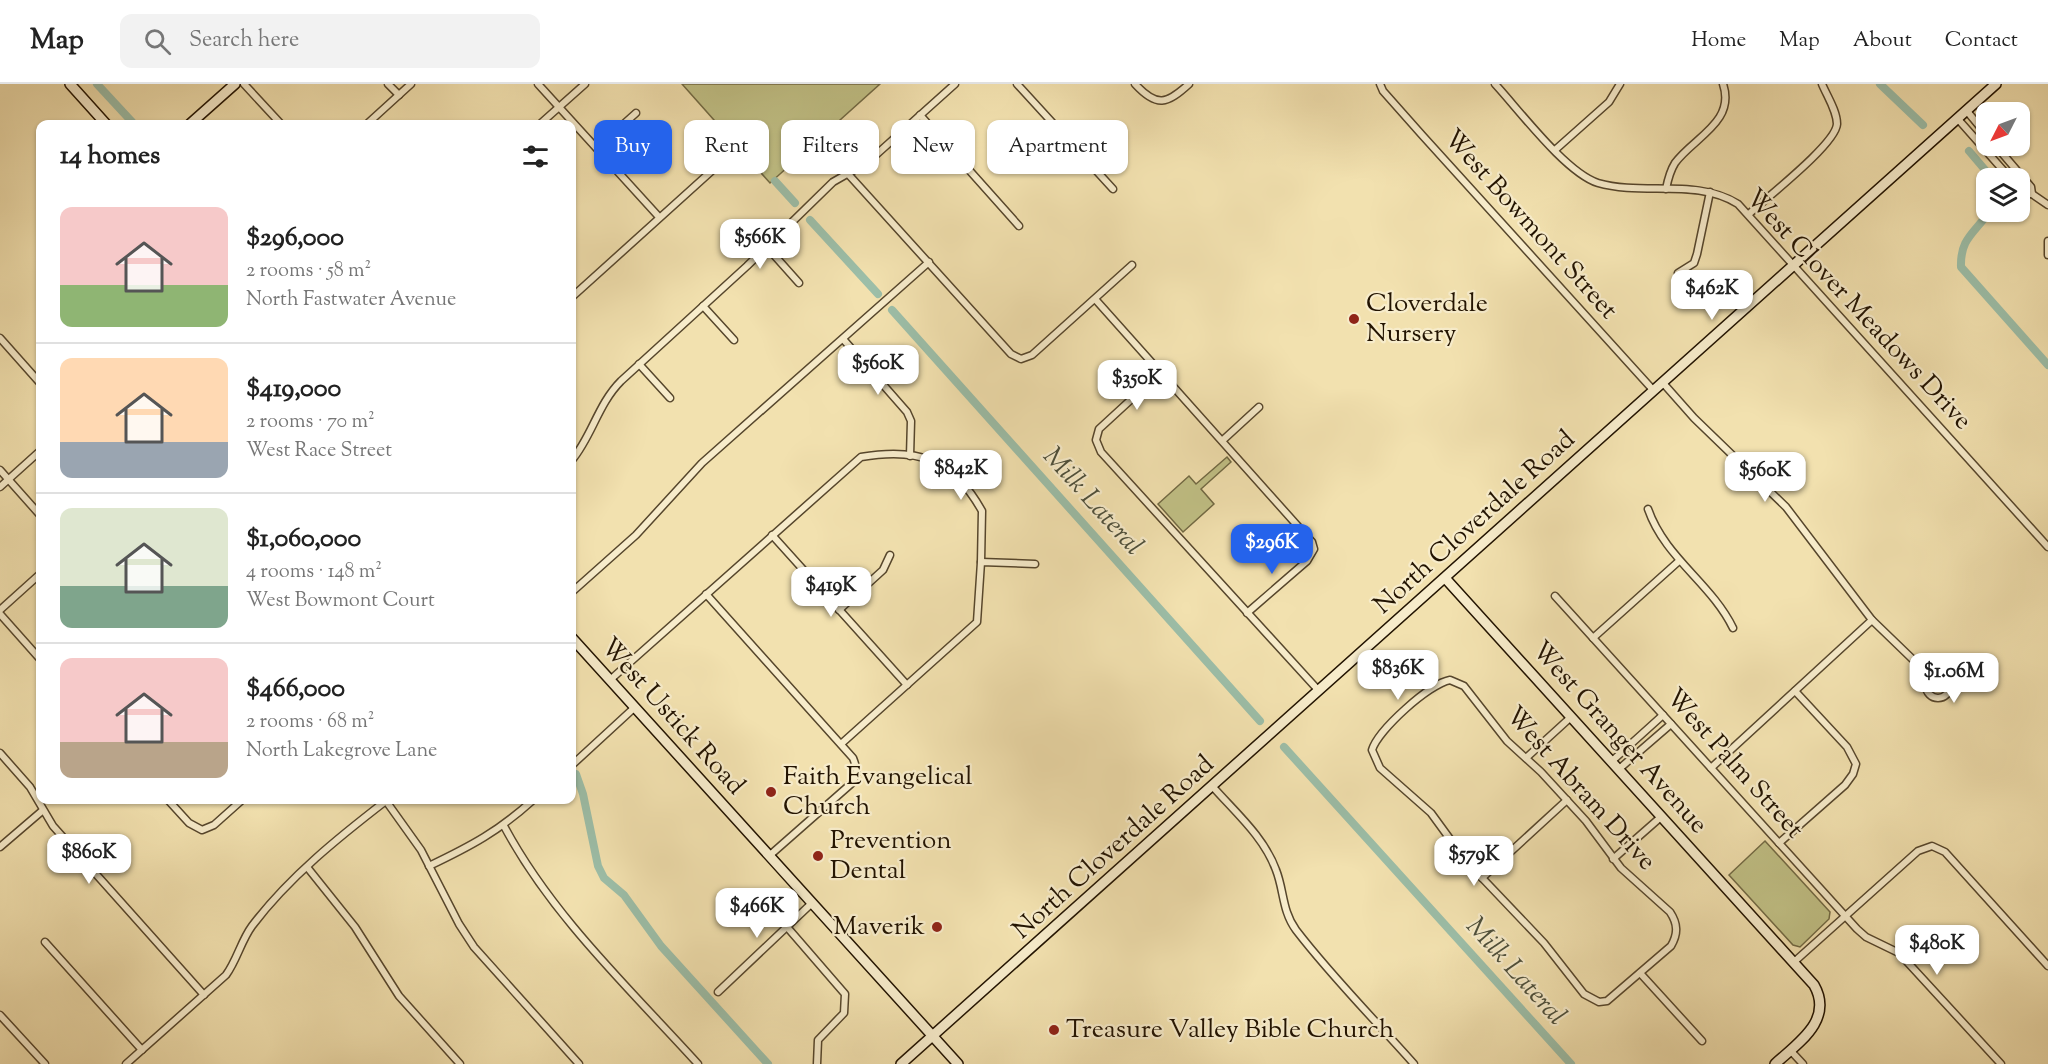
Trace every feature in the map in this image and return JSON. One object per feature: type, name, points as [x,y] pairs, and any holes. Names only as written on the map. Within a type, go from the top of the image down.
[{"type":"main road","points":[[70,84],[102,120]]},
{"type":"main road","points":[[194,120],[235,84]]},
{"type":"main road","name":"North Cloverdale Road","points":[[901,1064],[1320,692],[1996,84]]},
{"type":"main road","name":"West Granger Avenue","points":[[1445,578],[1814,985],[1821,1003],[1815,1026],[1790,1050]]},
{"type":"main road","name":"West Ustick Road","points":[[576,643],[958,1064]]},
{"type":"main road","points":[[1775,1064],[1790,1050]]},
{"type":"street","points":[[244,84],[277,120]]},
{"type":"street","points":[[388,84],[399,95]]},
{"type":"street","points":[[371,120],[411,84]]},
{"type":"street","points":[[538,84],[570,120]]},
{"type":"street","points":[[545,120],[585,84]]},
{"type":"street","points":[[576,454],[587,437],[606,397],[639,364],[834,182],[868,162],[955,84]]},
{"type":"street","points":[[1017,84],[1113,189]]},
{"type":"street","points":[[1135,84],[1146,96],[1162,101],[1175,96],[1189,84]]},
{"type":"street","name":"West Bowmont Street","points":[[1380,84],[1399,109],[1654,391]]},
{"type":"street","name":"West Clover Meadows Drive","points":[[1495,84],[1576,171],[1597,183],[1618,187],[1710,192],[1731,200],[1749,214],[2048,547]]},
{"type":"street","points":[[1555,150],[1609,102],[1620,84]]},
{"type":"street","points":[[1666,189],[1674,165],[1720,116],[1725,100],[1723,84]]},
{"type":"street","points":[[1749,214],[1831,139],[1837,127],[1836,116],[1822,84]]},
{"type":"street","points":[[1966,110],[1976,122]]},
{"type":"street","points":[[628,120],[636,113]]},
{"type":"street","points":[[920,115],[1020,226]]},
{"type":"street","points":[[1957,118],[2001,168]]},
{"type":"street","points":[[576,126],[594,145]]},
{"type":"street","points":[[2005,156],[2031,187],[2032,194],[2048,205]]},
{"type":"street","points":[[621,174],[659,216]]},
{"type":"street","points":[[576,293],[708,174]]},
{"type":"street","points":[[849,175],[1011,354],[1021,359],[1032,355],[1132,265]]},
{"type":"street","points":[[1678,273],[1694,262],[1710,192]]},
{"type":"street","points":[[2048,241],[2048,255]]},
{"type":"street","points":[[766,246],[799,283]]},
{"type":"street","points":[[576,588],[636,535],[702,463],[928,262]]},
{"type":"street","points":[[1095,299],[1309,536],[1314,549],[1307,561],[1247,614]]},
{"type":"street","points":[[703,306],[734,340]]},
{"type":"street","points":[[0,338],[36,378]]},
{"type":"street","points":[[843,339],[907,411],[911,421],[910,456]]},
{"type":"street","points":[[639,364],[670,398]]},
{"type":"street","points":[[1161,372],[1099,429],[1096,440],[1101,452],[1320,692]]},
{"type":"street","points":[[1663,383],[1694,418],[1786,507],[1872,620],[1931,676]]},
{"type":"street","points":[[1222,440],[1259,407]]},
{"type":"street","points":[[0,488],[36,456]]},
{"type":"street","points":[[609,680],[861,457],[926,457],[944,465],[977,501],[982,511],[977,622],[841,744]]},
{"type":"street","points":[[0,470],[36,510]]},
{"type":"street","points":[[1648,509],[1655,529],[1679,561],[1723,609],[1733,628]]},
{"type":"street","points":[[772,535],[907,685]]},
{"type":"street","points":[[839,609],[883,570],[891,555]]},
{"type":"street","points":[[1593,638],[1679,561]]},
{"type":"street","points":[[981,562],[1035,564]]},
{"type":"street","points":[[36,578],[0,612],[36,654]]},
{"type":"street","points":[[706,594],[841,744],[853,758],[856,767],[856,776],[852,783],[769,856]]},
{"type":"street","name":"West Palm Street","points":[[1555,596],[1845,916],[1866,937],[1899,953],[2001,1064]]},
{"type":"street","points":[[1711,768],[1872,620]]},
{"type":"street","name":"West Abram Drive","points":[[1482,878],[1422,803],[1380,768],[1372,750],[1379,735],[1435,685],[1450,680],[1464,686],[1507,741],[1567,800],[1613,858],[1670,912],[1677,929],[1671,946],[1640,974]]},
{"type":"street","points":[[1779,843],[1845,785],[1853,774],[1856,764],[1847,747],[1796,691]]},
{"type":"street","points":[[576,761],[634,708]]},
{"type":"street","points":[[1611,761],[1663,715]]},
{"type":"street","points":[[1526,758],[1572,717]]},
{"type":"street","points":[[1619,770],[1671,724]]},
{"type":"street","points":[[0,753],[30,786],[36,798]]},
{"type":"street","points":[[1213,787],[1261,840],[1269,853],[1277,872],[1281,900],[1294,928],[1414,1064]]},
{"type":"street","points":[[1567,800],[1482,878],[1544,942],[1584,994],[1599,1002],[1614,998],[1640,974],[1702,1041]]},
{"type":"street","points":[[39,804],[42,811],[204,994]]},
{"type":"street","points":[[172,804],[189,823],[202,830],[214,825],[238,804]]},
{"type":"street","points":[[126,1064],[231,968],[249,929],[276,896],[381,804]]},
{"type":"street","points":[[389,804],[410,834],[474,947],[579,1064]]},
{"type":"street","points":[[429,866],[475,844],[504,826],[529,804]]},
{"type":"street","points":[[0,847],[42,811]]},
{"type":"street","points":[[1613,858],[1662,816]]},
{"type":"street","points":[[504,826],[523,861],[543,890],[698,1064]]},
{"type":"street","points":[[1794,962],[1918,851],[1932,846],[1951,858],[2048,966]]},
{"type":"street","points":[[307,867],[355,927],[399,996],[460,1064]]},
{"type":"street","points":[[718,992],[812,903]]},
{"type":"street","points":[[787,927],[845,994],[844,1013],[818,1040],[817,1064]]},
{"type":"street","points":[[45,942],[142,1050]]},
{"type":"street","points":[[0,1014],[45,1064]]},
{"type":"street","points":[[1790,1050],[1803,1064]]},
{"type":"green space","points":[[682,84],[880,84],[840,120],[781,120],[781,173],[770,183],[762,174],[769,174],[769,120],[714,120]]},
{"type":"green space","points":[[1227,457],[1231,462],[1201,489],[1214,504],[1183,532],[1158,504],[1189,476],[1196,484]]},
{"type":"green space","points":[[1765,841],[1830,912],[1829,919],[1800,947],[1793,945],[1729,875]]},
{"type":"waterway","points":[[97,84],[130,120]]},
{"type":"waterway","points":[[1880,84],[1923,125]]},
{"type":"waterway","points":[[1969,151],[1983,168]]},
{"type":"waterway","name":"Milk Lateral","points":[[775,181],[795,203]]},
{"type":"waterway","name":"Milk Lateral","points":[[810,220],[878,294]]},
{"type":"waterway","points":[[1981,222],[1966,242],[1961,257],[1961,267],[2048,365]]},
{"type":"waterway","name":"Milk Lateral","points":[[892,310],[1260,721]]},
{"type":"waterway","name":"Milk Lateral","points":[[1284,747],[1571,1064]]},
{"type":"waterway","points":[[576,774],[583,794],[598,866],[604,878],[624,895],[661,946],[768,1064]]},
{"type":"place","name":"Cloverdale Nursery","points":[[1354,319]]},
{"type":"place","name":"Faith Evangelical Church","points":[[771,792]]},
{"type":"place","name":"Prevention Dental","points":[[818,856]]},
{"type":"place","name":"Maverik","points":[[937,927]]},
{"type":"place","name":"Treasure Valley Bible Church","points":[[1054,1030]]}]
